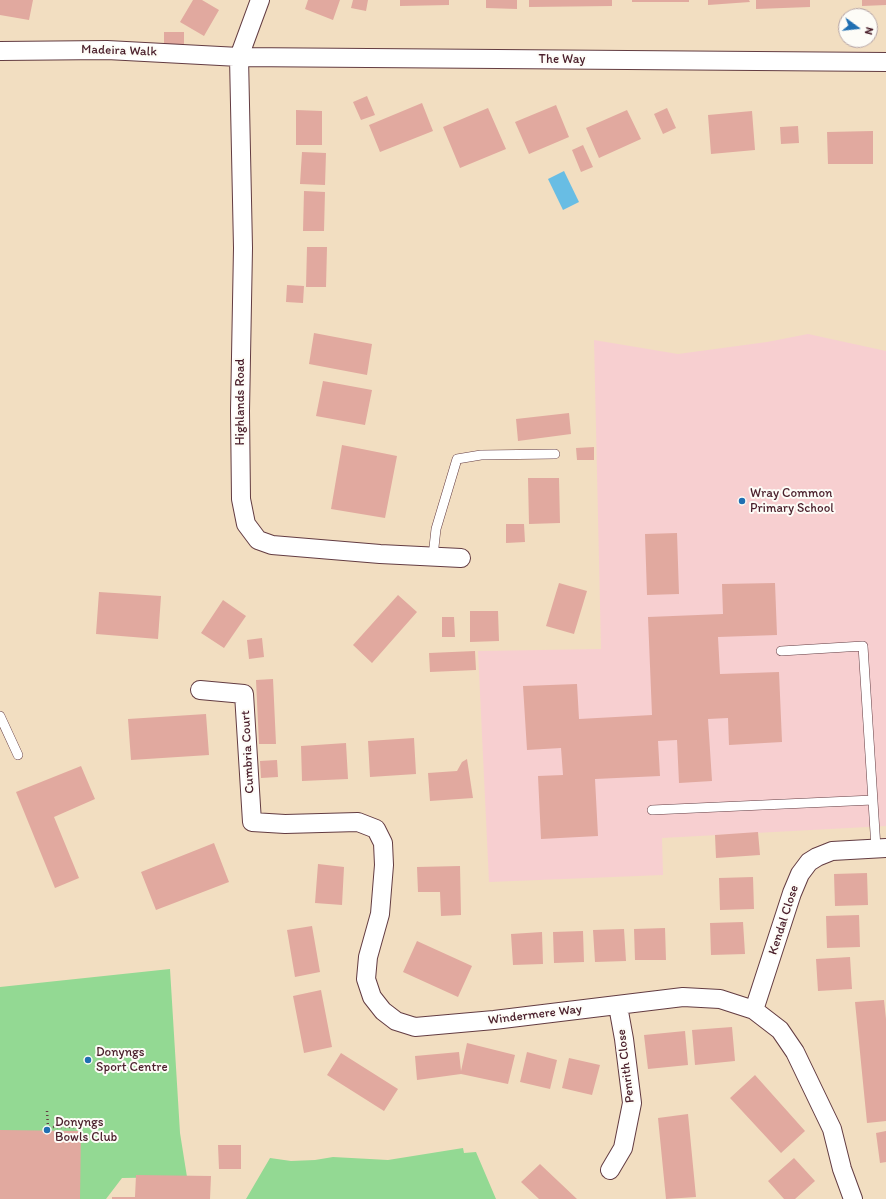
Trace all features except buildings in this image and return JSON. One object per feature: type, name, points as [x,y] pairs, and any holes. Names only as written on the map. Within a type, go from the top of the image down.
[{"type":"street","points":[[238,57],[260,0]]},
{"type":"street","name":"Madeira Walk","points":[[0,51],[107,50],[238,57]]},
{"type":"street","name":"The Way","points":[[238,57],[886,62]]},
{"type":"street","name":"Highlands Road","points":[[238,57],[243,248],[240,441],[242,500],[246,524],[258,540],[272,545],[380,554],[461,558]]},
{"type":"street","name":"Cumbria Court","points":[[200,690],[244,694],[252,822],[285,824]]},
{"type":"street","name":"Windermere Way","points":[[285,824],[358,822],[376,829],[383,843],[384,865],[380,914],[368,957],[366,979],[372,997],[383,1011],[396,1021],[415,1027],[502,1020],[682,997],[720,999],[754,1010],[780,1030],[795,1052],[832,1129],[842,1168],[853,1199]]},
{"type":"street","name":"Kendal Close","points":[[754,1010],[792,892],[800,874],[809,862],[832,851],[881,848]]},
{"type":"street","name":"Penrith Close","points":[[610,1170],[623,1148],[632,1103],[624,1039],[618,1006]]},
{"type":"lane","points":[[433,556],[436,529],[457,459],[481,455],[555,454]]},
{"type":"lane","points":[[781,651],[863,646],[873,800],[881,848]]},
{"type":"lane","points":[[0,716],[18,755]]},
{"type":"lane","points":[[652,810],[873,800]]},
{"type":"path","points":[[47,1111],[48,1129],[80,1127],[88,1121],[103,1122]]},
{"type":"shaded area","name":"Wray Common Primary School","points":[[808,334],[886,351],[886,826],[662,838],[663,875],[489,882],[478,651],[601,649],[594,340],[678,354],[767,342]]},
{"type":"green space","name":"Donyngs Sport Centre","points":[[170,969],[180,1133],[187,1177],[122,1178],[106,1199],[0,1199],[0,987]]},
{"type":"green space","points":[[463,1148],[464,1153],[476,1152],[496,1199],[246,1199],[270,1158],[291,1161],[315,1160],[333,1157],[388,1160]]},
{"type":"water","points":[[564,171],[579,202],[563,210],[548,179]]},
{"type":"place","name":"Wray Common Primary School","points":[[742,501]]},
{"type":"place","name":"Donyngs Sport Centre","points":[[88,1060]]},
{"type":"place","name":"Donyngs Bowls Club","points":[[47,1130]]}]
